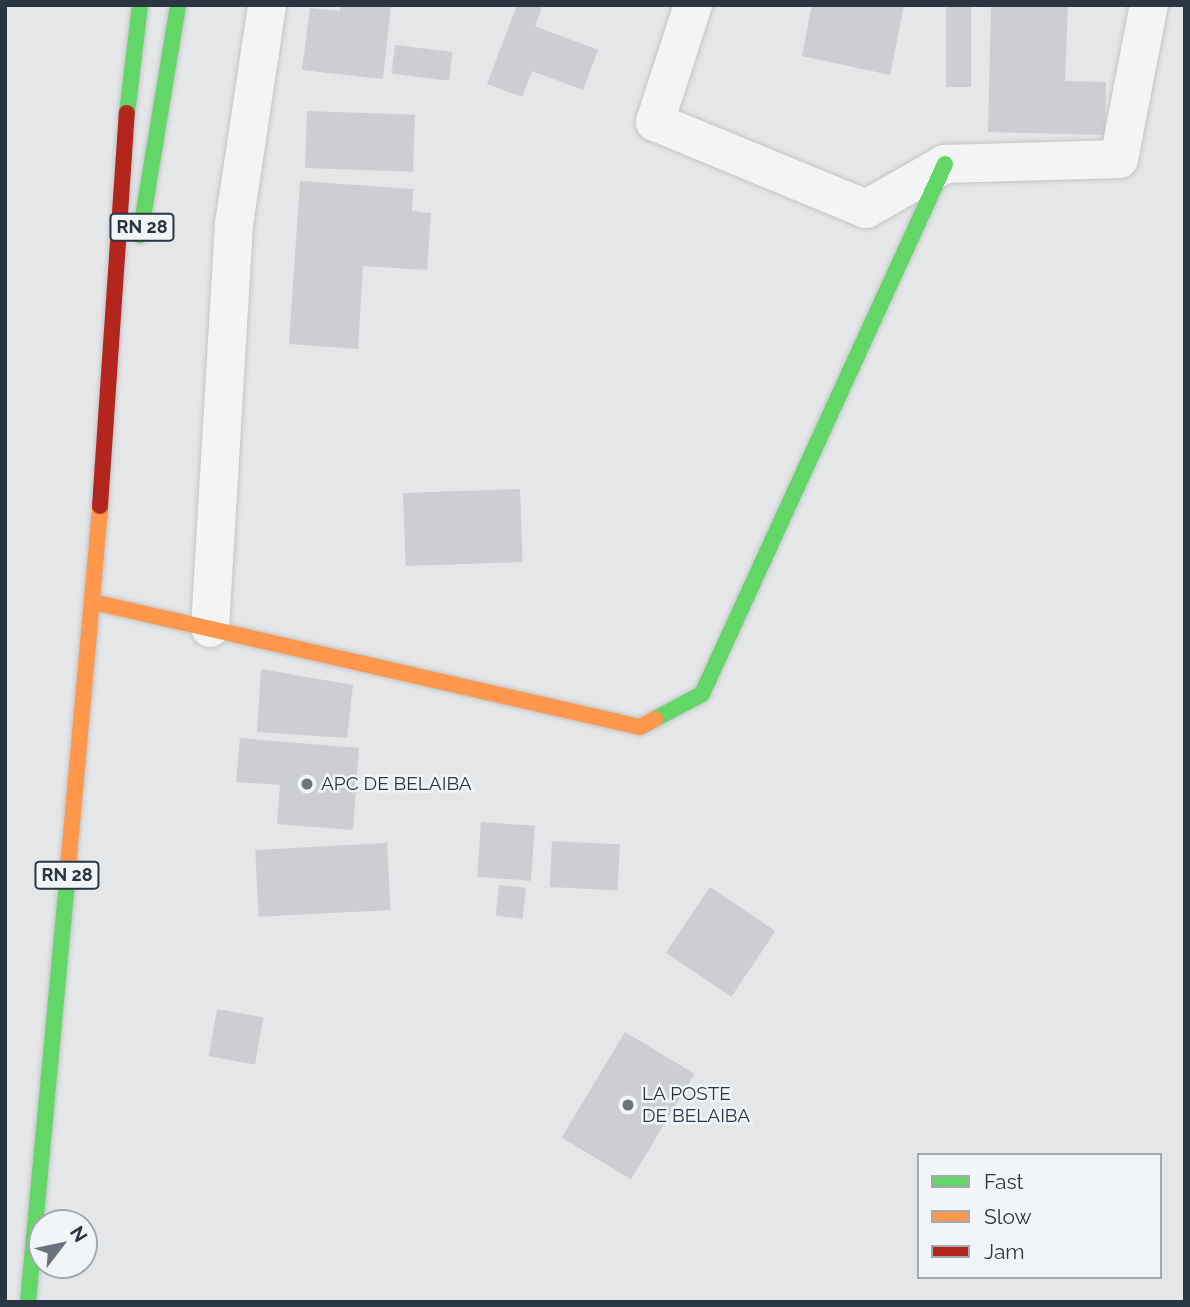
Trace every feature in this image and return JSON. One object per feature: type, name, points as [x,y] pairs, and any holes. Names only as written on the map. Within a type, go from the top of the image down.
[{"type":"main road","name":"RN 28","points":[[28,1302],[93,602],[129,80],[140,5]]},
{"type":"main road","name":"RN 28","points":[[136,257],[178,5]]},
{"type":"main road","points":[[93,602],[640,727],[702,694],[945,164]]},
{"type":"main road","name":"RN 28","points":[[104,448],[132,284]]},
{"type":"street","points":[[210,628],[234,225],[267,5]]},
{"type":"street","points":[[693,5],[655,122],[866,209],[945,164],[1119,159],[1149,5]]},
{"type":"building","points":[[341,5],[391,5],[383,79],[302,70],[310,8],[340,11]]},
{"type":"building","points":[[517,5],[543,5],[535,26],[598,50],[583,90],[532,71],[522,97],[487,84]]},
{"type":"building","points":[[812,5],[904,5],[890,75],[802,56]]},
{"type":"building","points":[[946,5],[971,5],[971,87],[946,87]]},
{"type":"building","points":[[991,5],[1068,5],[1065,81],[1106,82],[1105,135],[988,132]]},
{"type":"building","points":[[395,45],[453,52],[449,81],[391,74]]},
{"type":"building","points":[[307,111],[415,115],[413,172],[305,168]]},
{"type":"building","points":[[300,181],[413,189],[412,211],[431,213],[427,270],[363,266],[358,349],[289,344]]},
{"type":"building","points":[[520,489],[523,562],[406,566],[403,493]]},
{"type":"building","points":[[261,669],[353,685],[347,738],[257,732]]},
{"type":"building","name":"APC DE BELAIBA","points":[[240,738],[359,748],[353,830],[277,824],[280,785],[236,782]]},
{"type":"building","points":[[481,822],[535,826],[531,881],[477,877]]},
{"type":"building","points":[[552,841],[620,845],[617,890],[550,887]]},
{"type":"building","points":[[387,843],[391,910],[259,917],[255,850]]},
{"type":"building","points":[[499,885],[526,888],[523,919],[496,916]]},
{"type":"building","points":[[710,887],[775,931],[731,997],[666,952]]},
{"type":"building","points":[[217,1009],[263,1017],[255,1064],[209,1056]]},
{"type":"building","name":"LA POSTE DE BELAIBA","points":[[625,1032],[694,1074],[631,1179],[562,1137]]},
{"type":"traffic: fast","points":[[127,113],[140,5]]},
{"type":"traffic: fast","points":[[140,235],[178,5]]},
{"type":"traffic: fast","points":[[655,719],[702,694],[945,164]]},
{"type":"traffic: fast","points":[[28,1302],[68,868]]},
{"type":"traffic: slow","points":[[68,868],[100,506]]},
{"type":"traffic: slow","points":[[93,602],[640,727],[655,719]]},
{"type":"traffic: jam","points":[[100,506],[127,113]]},
{"type":"place","name":"APC DE BELAIBA","points":[[307,784]]},
{"type":"place","name":"LA POSTE DE BELAIBA","points":[[628,1105]]}]
